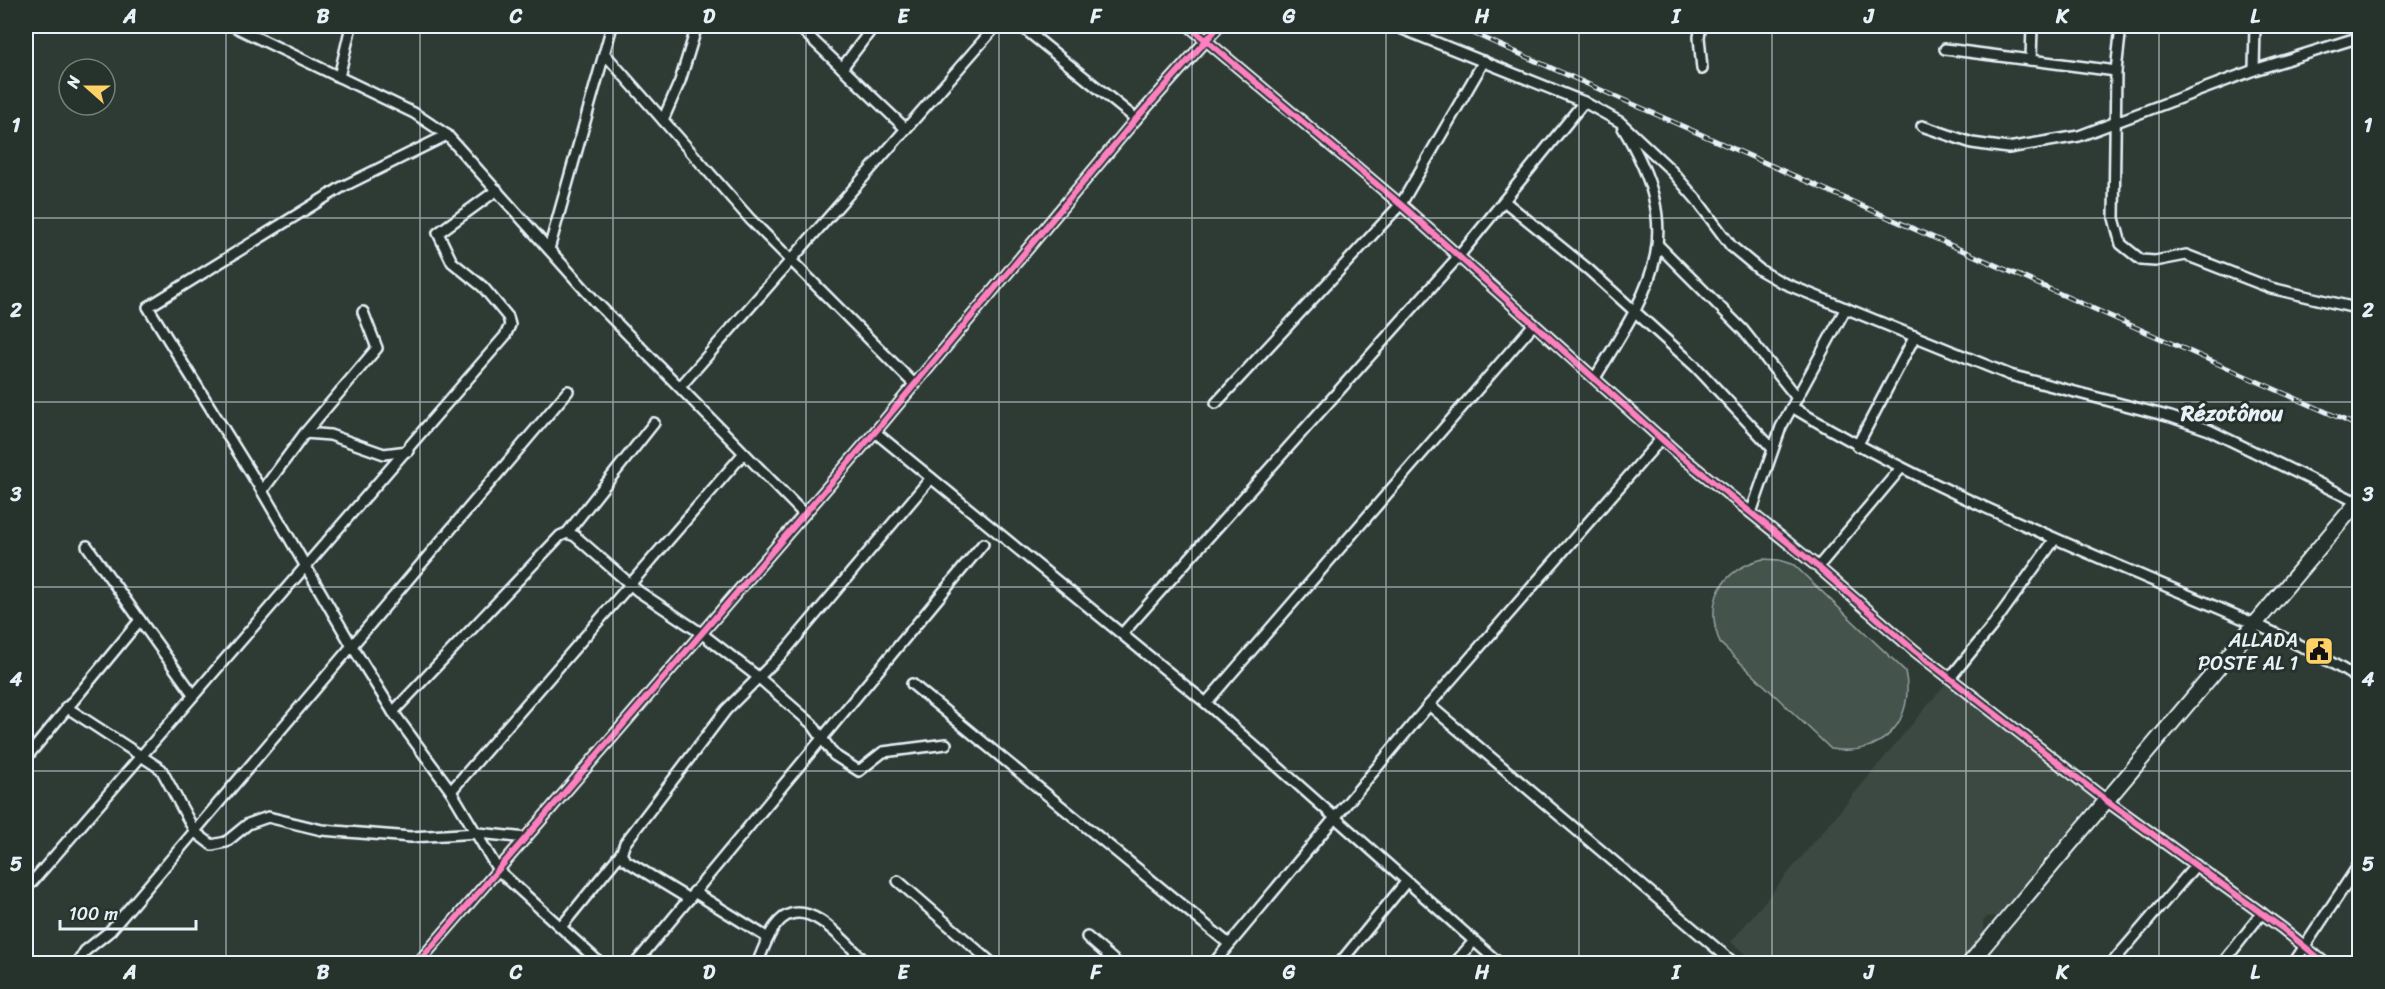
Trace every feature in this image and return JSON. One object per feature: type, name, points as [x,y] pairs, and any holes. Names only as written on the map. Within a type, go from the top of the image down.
[{"type":"main road","points":[[1969,963],[2255,626],[2358,500]]},
{"type":"street","points":[[233,26],[414,113],[447,135],[549,249],[804,514]]},
{"type":"street","points":[[339,77],[351,26]]},
{"type":"street","points":[[549,249],[612,26]]},
{"type":"street","points":[[663,120],[681,81],[698,26]]},
{"type":"street","points":[[798,26],[905,128]]},
{"type":"street","points":[[842,68],[874,26]]},
{"type":"street","points":[[680,387],[996,26]]},
{"type":"street","points":[[1021,26],[1136,119]]},
{"type":"street","points":[[1189,26],[1401,204],[1662,438],[1950,678],[2107,801],[2304,944],[2326,963]]},
{"type":"street","points":[[417,963],[875,432],[1136,119],[1219,26]]},
{"type":"street","points":[[1395,26],[1584,102],[1620,123],[1669,168],[1696,199],[1731,246],[1745,259],[1781,282],[2034,382],[2171,417],[2209,430],[2358,500]]},
{"type":"street","points":[[1701,26],[1699,37],[1702,69]]},
{"type":"street","points":[[2031,60],[2032,26]]},
{"type":"street","points":[[2121,26],[2116,71],[2115,218],[2116,232],[2127,251],[2141,260],[2155,261],[2175,255],[2186,255],[2271,288],[2360,309]]},
{"type":"street","points":[[2254,70],[2255,26]]},
{"type":"street","points":[[1922,126],[1972,143],[2008,148],[2079,136],[2254,70],[2360,37]]},
{"type":"street","points":[[1945,49],[2116,71]]},
{"type":"street","points":[[604,53],[750,219],[915,385]]},
{"type":"street","points":[[1216,403],[1401,204],[1484,61]]},
{"type":"street","points":[[1122,634],[1459,256],[1584,102]]},
{"type":"street","points":[[1595,378],[1635,313],[1648,282],[1658,244],[1655,210],[1644,164],[1620,123]]},
{"type":"street","points":[[447,135],[342,187],[148,306],[262,490],[352,646],[393,712],[451,791],[498,870],[602,963]]},
{"type":"street","points":[[26,889],[304,566],[490,357],[510,325],[508,316],[483,287],[452,262],[438,233],[497,190]]},
{"type":"street","points":[[1504,201],[1589,270],[1696,367],[1772,448]]},
{"type":"street","points":[[1658,244],[1743,330],[1795,402],[1857,446],[2055,539],[2255,626],[2330,662],[2360,680]]},
{"type":"street","points":[[1751,513],[1772,448],[1846,308]]},
{"type":"street","points":[[262,490],[305,433],[377,348],[363,312]]},
{"type":"street","points":[[1206,703],[1534,324]]},
{"type":"street","points":[[1857,446],[1915,336]]},
{"type":"street","points":[[77,963],[85,951],[104,938],[195,832],[568,391]]},
{"type":"street","points":[[393,712],[560,536],[567,533],[654,423]]},
{"type":"street","points":[[875,432],[1206,703],[1500,963]]},
{"type":"street","points":[[305,433],[330,435],[384,454],[408,451]]},
{"type":"street","points":[[1213,963],[1430,705],[1662,438]]},
{"type":"street","points":[[451,791],[744,453]]},
{"type":"street","points":[[1818,567],[1901,468]]},
{"type":"street","points":[[561,927],[622,852],[625,843],[726,710],[784,652],[931,478]]},
{"type":"street","points":[[567,533],[575,536],[631,585],[701,633],[758,677],[812,724],[821,740],[834,755],[859,771],[883,752],[946,744]]},
{"type":"street","points":[[1950,678],[1993,625],[2055,539]]},
{"type":"street","points":[[635,963],[983,544]]},
{"type":"street","points":[[87,546],[194,694]]},
{"type":"street","points":[[26,758],[140,620]]},
{"type":"street","points":[[912,684],[1229,944]]},
{"type":"street","points":[[1430,705],[1735,963]]},
{"type":"street","points":[[66,707],[141,755],[167,775],[195,832],[218,846],[248,824],[268,817],[322,830],[411,837],[478,833],[526,838]]},
{"type":"street","points":[[622,852],[625,860],[768,938]]},
{"type":"street","points":[[2293,963],[2360,862]]},
{"type":"street","points":[[2110,963],[2196,865]]},
{"type":"street","points":[[898,882],[993,963]]},
{"type":"street","points":[[1339,963],[1406,882]]},
{"type":"street","points":[[757,963],[768,938],[783,918],[799,913],[810,915],[828,926],[868,963]]},
{"type":"street","points":[[2222,963],[2262,913]]},
{"type":"street","points":[[1087,937],[1118,963]]},
{"type":"street","points":[[1454,963],[1474,941]]},
{"type":"shaded area","points":[[1763,559],[1779,560],[1794,565],[1905,671],[1907,689],[1900,720],[1880,741],[1866,748],[1831,749],[1720,643],[1715,628],[1714,614],[1719,590],[1736,571]]},
{"type":"shaded area","points":[[1947,682],[2094,800],[1999,916],[1987,917],[1983,922],[1985,933],[1959,963],[1756,963],[1731,942]]},
{"type":"railway","points":[[1457,26],[2360,427]]},
{"type":"cycle path","points":[[1189,26],[1406,209],[1676,452],[1818,567],[1915,651],[2107,801],[2282,928],[2326,964]]},
{"type":"cycle path","points":[[417,964],[875,432],[1136,119],[1219,26]]},
{"type":"place","name":"ALLADA POSTE AL 1","points":[[2319,651]]},
{"type":"district","name":"Rézotônou","points":[[2232,413]]}]
